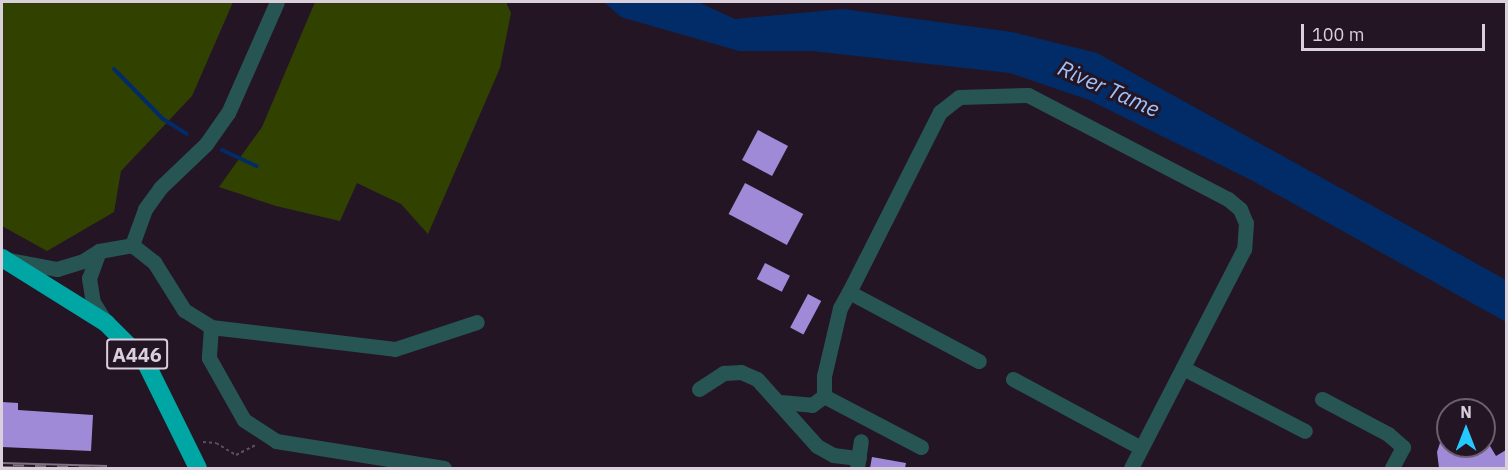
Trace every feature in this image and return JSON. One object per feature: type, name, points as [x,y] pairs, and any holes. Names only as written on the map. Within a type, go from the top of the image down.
[{"type":"highway","name":"A446","points":[[2,258],[106,323],[146,363],[197,448],[198,468]]},
{"type":"lane","points":[[132,245],[146,209],[160,188],[206,144],[228,113],[277,2]]},
{"type":"lane","points":[[824,396],[824,376],[840,308],[940,112],[959,98],[1028,95],[1240,208],[1248,233],[1244,249],[1131,468]]},
{"type":"lane","points":[[2,258],[57,269],[83,261],[99,251],[132,245],[154,262],[184,309],[211,327],[395,349],[477,322]]},
{"type":"lane","points":[[99,251],[89,278],[93,302],[106,323]]},
{"type":"lane","points":[[849,292],[979,361]]},
{"type":"lane","points":[[211,327],[209,358],[244,420],[266,435],[276,441],[444,468]]},
{"type":"lane","points":[[1183,368],[1305,431]]},
{"type":"lane","points":[[699,389],[724,374],[741,372],[757,379],[817,446],[833,455],[858,463],[861,441]]},
{"type":"lane","points":[[1013,379],[1141,448]]},
{"type":"lane","points":[[780,402],[812,405],[824,396]]},
{"type":"lane","points":[[824,396],[921,447]]},
{"type":"lane","points":[[1322,399],[1388,434],[1403,447],[1392,468]]},
{"type":"path","points":[[197,448],[207,440],[236,454],[253,448],[266,435]]},
{"type":"green space","points":[[2,2],[233,2],[192,96],[121,171],[114,212],[47,251],[2,226]]},
{"type":"green space","points":[[315,2],[506,2],[511,13],[500,68],[428,234],[401,204],[357,183],[340,221],[276,206],[219,187],[262,127]]},
{"type":"water","name":"River Tame","points":[[604,2],[698,2],[735,19],[843,9],[1012,32],[1097,53],[1506,280],[1506,322],[1251,180],[1089,100],[1010,73],[812,51],[739,51],[621,17]]},
{"type":"building","points":[[758,130],[788,146],[772,176],[742,160]]},
{"type":"building","points":[[745,183],[803,214],[787,245],[729,214]]},
{"type":"building","points":[[765,263],[790,276],[782,292],[757,279]]},
{"type":"building","points":[[808,294],[821,301],[803,335],[790,328]]},
{"type":"building","points":[[2,402],[18,403],[18,410],[93,415],[91,451],[2,447]]},
{"type":"building","points":[[1506,450],[1506,468],[1439,468],[1438,458],[1496,458]]},
{"type":"building","points":[[872,457],[906,463],[905,468],[870,468]]},
{"type":"waterway","points":[[114,69],[163,119],[187,134]]},
{"type":"waterway","points":[[222,150],[257,166]]},
{"type":"railway","points":[[2,465],[107,468]]}]
